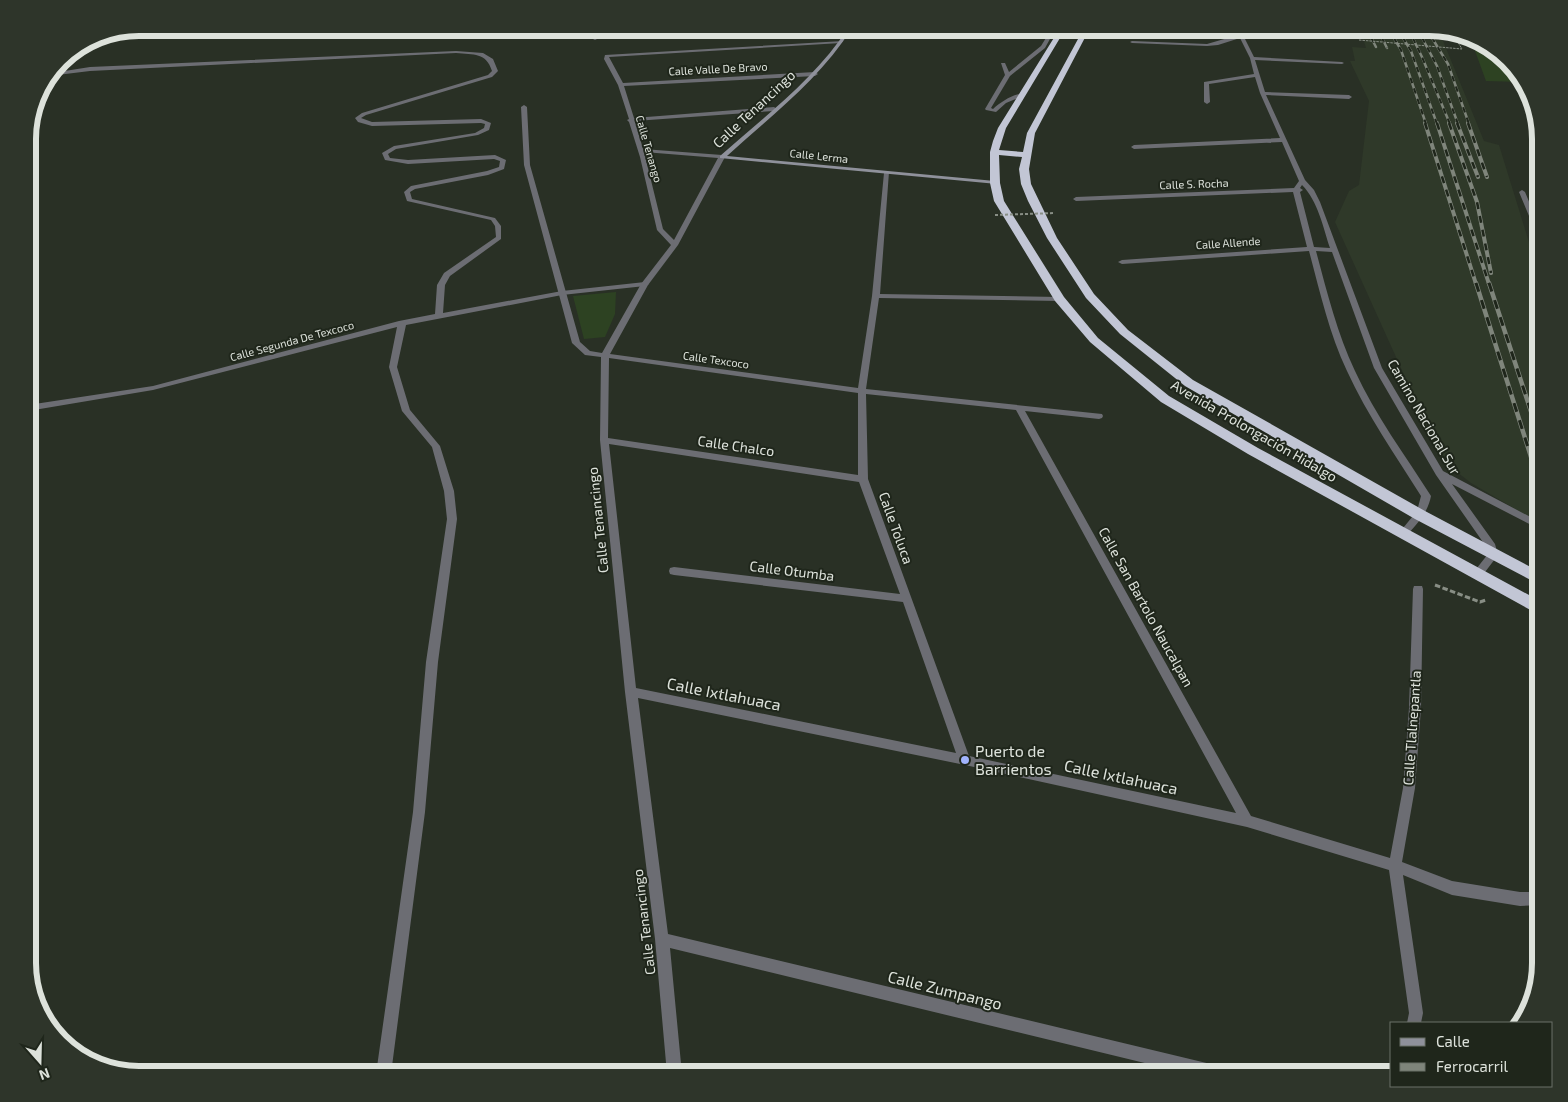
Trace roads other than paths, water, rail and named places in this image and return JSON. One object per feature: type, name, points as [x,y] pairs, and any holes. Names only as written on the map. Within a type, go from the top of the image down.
[{"type":"highway","name":"Avenida Prolongación Hidalgo","points":[[1058,36],[1002,128],[994,152],[995,183],[999,201],[1059,299],[1094,340],[1165,399],[1253,451],[1532,603]]},
{"type":"highway","name":"Avenida Prolongación Hidalgo","points":[[1084,36],[1031,133],[1024,169],[1026,184],[1052,238],[1090,296],[1124,332],[1160,362],[1206,394],[1420,515],[1532,575]]},
{"type":"highway","points":[[994,152],[1026,155]]},
{"type":"street","name":"Calle Tenancingo","points":[[673,1066],[662,939],[631,692],[604,440],[605,356],[646,284],[675,245],[722,157],[815,74],[845,36]]},
{"type":"street","points":[[1023,94],[1004,102],[994,111],[988,109],[1008,75],[1043,47],[1049,36]]},
{"type":"street","points":[[1132,42],[1207,45],[1241,36]]},
{"type":"street","name":"Camino Nacional Sur","points":[[1241,36],[1252,58],[1257,76],[1302,181],[1312,191],[1336,250],[1378,368],[1439,473],[1490,544],[1493,555]]},
{"type":"street","name":"Calle Tenango","points":[[675,245],[660,230],[622,85],[606,59],[607,56],[841,42]]},
{"type":"street","points":[[61,73],[90,69],[456,52],[481,54],[491,60],[495,71],[490,76],[364,114],[358,118],[360,121],[372,124],[481,121],[488,123],[487,129],[476,134],[394,148],[385,153],[387,159],[408,162],[495,157],[503,160],[502,168],[413,187],[407,192],[408,200],[494,219],[498,226],[499,238],[446,275],[441,284],[440,316]]},
{"type":"street","points":[[1252,58],[1342,63]]},
{"type":"street","points":[[1003,64],[1008,75]]},
{"type":"street","name":"Calle Valle De Bravo","points":[[622,85],[815,74]]},
{"type":"street","points":[[1207,102],[1206,83],[1257,76]]},
{"type":"street","points":[[1264,93],[1349,97]]},
{"type":"street","name":"Calle Texcoco","points":[[524,107],[527,165],[576,342],[588,353],[862,391],[1099,416]]},
{"type":"street","points":[[630,120],[774,109]]},
{"type":"street","points":[[1134,147],[1284,140]]},
{"type":"street","name":"Calle Lerma","points":[[640,150],[995,183]]},
{"type":"street","name":"Calle Toluca","points":[[887,173],[876,296],[862,391],[863,479],[965,760]]},
{"type":"street","points":[[1302,181],[1296,190],[1332,326],[1351,372],[1378,422],[1426,496],[1426,504],[1420,515],[1404,533]]},
{"type":"street","name":"Calle S. Rocha","points":[[1076,199],[1296,190],[1312,191]]},
{"type":"street","points":[[1522,192],[1532,216]]},
{"type":"street","name":"Calle Allende","points":[[1122,262],[1311,249],[1336,250]]},
{"type":"street","name":"Calle Segunda De Texcoco","points":[[36,407],[153,388],[402,323],[562,293],[646,284]]},
{"type":"street","points":[[876,296],[1059,299]]},
{"type":"street","points":[[384,1066],[418,812],[432,662],[452,519],[449,491],[436,446],[406,411],[393,367],[402,323]]},
{"type":"street","name":"Calle San Bartolo Naucalpan","points":[[1019,408],[1247,821]]},
{"type":"street","name":"Calle Chalco","points":[[604,440],[863,479]]},
{"type":"street","points":[[1439,473],[1532,522]]},
{"type":"street","points":[[1478,573],[1493,555]]},
{"type":"street","name":"Calle Otumba","points":[[674,571],[907,599]]},
{"type":"street","name":"Calle Tlalnepantla","points":[[1414,1022],[1416,1013],[1395,866],[1409,779],[1414,708],[1418,589]]},
{"type":"street","name":"Calle Ixtlahuaca","points":[[631,692],[965,760],[1247,821],[1395,866]]},
{"type":"street","points":[[1395,866],[1452,888],[1520,899],[1532,899]]},
{"type":"street","name":"Calle Zumpango","points":[[662,939],[1186,1066]]},
{"type":"railway","points":[[1370,36],[1376,47]]},
{"type":"railway","points":[[1381,36],[1387,48]]},
{"type":"railway","points":[[1393,36],[1401,50],[1426,124]]},
{"type":"railway","points":[[1402,36],[1411,51],[1437,124]]},
{"type":"railway","points":[[1412,36],[1450,124]]},
{"type":"railway","points":[[1421,36],[1437,66],[1458,124]]},
{"type":"railway","points":[[1431,36],[1448,64],[1469,124]]},
{"type":"railway","points":[[1425,123],[1476,284]]},
{"type":"railway","points":[[1437,123],[1489,284]]},
{"type":"railway","points":[[1449,123],[1477,202],[1491,273]]},
{"type":"railway","points":[[1457,123],[1478,177]]},
{"type":"railway","points":[[1468,123],[1487,177]]},
{"type":"railway","points":[[1476,283],[1532,460]]},
{"type":"railway","points":[[1489,283],[1532,415]]},
{"type":"place","name":"Puerto de Barrientos","points":[[965,760]]}]
